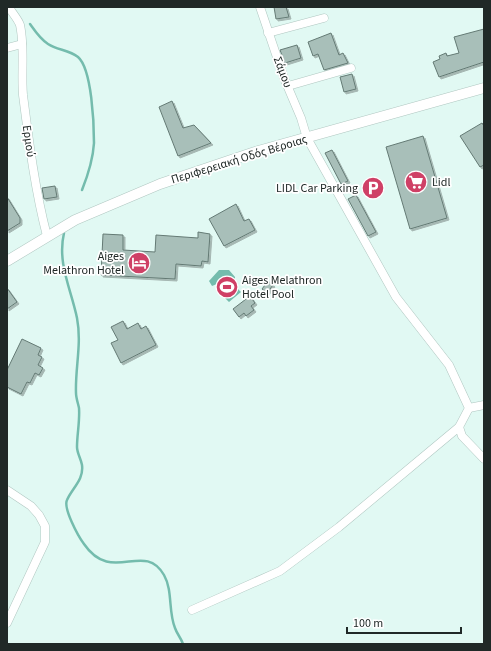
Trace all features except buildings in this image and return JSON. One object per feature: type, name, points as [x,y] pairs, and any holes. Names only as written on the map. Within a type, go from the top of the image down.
[{"type":"main road","name":"Περιφερειακή Οδός Βέροιας","points":[[7,261],[46,236],[75,220],[148,188],[255,152],[484,88]]},
{"type":"street","name":"Ερμού","points":[[9,7],[19,24],[22,44],[22,85],[27,126],[46,236]]},
{"type":"street","name":"Σάμου","points":[[260,7],[268,33],[301,118],[307,138],[396,297],[448,365],[469,408]]},
{"type":"street","points":[[268,33],[324,18]]},
{"type":"street","points":[[7,48],[22,44]]},
{"type":"street","points":[[288,86],[351,68]]},
{"type":"street","points":[[192,610],[280,571],[293,563],[339,527],[459,427],[469,408],[484,405]]},
{"type":"street","points":[[459,427],[462,436],[484,459]]},
{"type":"street","points":[[7,490],[32,506],[45,526],[45,542],[7,623]]},
{"type":"shaded area","name":"Aiges Melathron Hotel Pool","points":[[219,270],[229,270],[235,277],[235,286],[241,292],[229,302],[219,292],[220,287],[217,284],[212,286],[209,281]]},
{"type":"waterway","points":[[30,24],[45,42],[55,48],[71,53],[78,57],[83,63],[91,98],[94,143],[90,167],[82,190]]},
{"type":"waterway","points":[[64,233],[62,244],[63,265],[77,318],[79,337],[76,374],[76,393],[79,408],[77,447],[82,465],[79,480],[67,500],[67,509],[78,535],[95,556],[106,561],[116,563],[147,561],[156,565],[167,581],[173,621],[183,644]]},
{"type":"place","name":"Lidl","points":[[416,182]]},
{"type":"place","name":"LIDL Car Parking","points":[[373,188]]},
{"type":"place","name":"Aiges Melathron Hotel","points":[[139,263]]},
{"type":"place","name":"Aiges Melathron Hotel Pool","points":[[227,287]]}]
